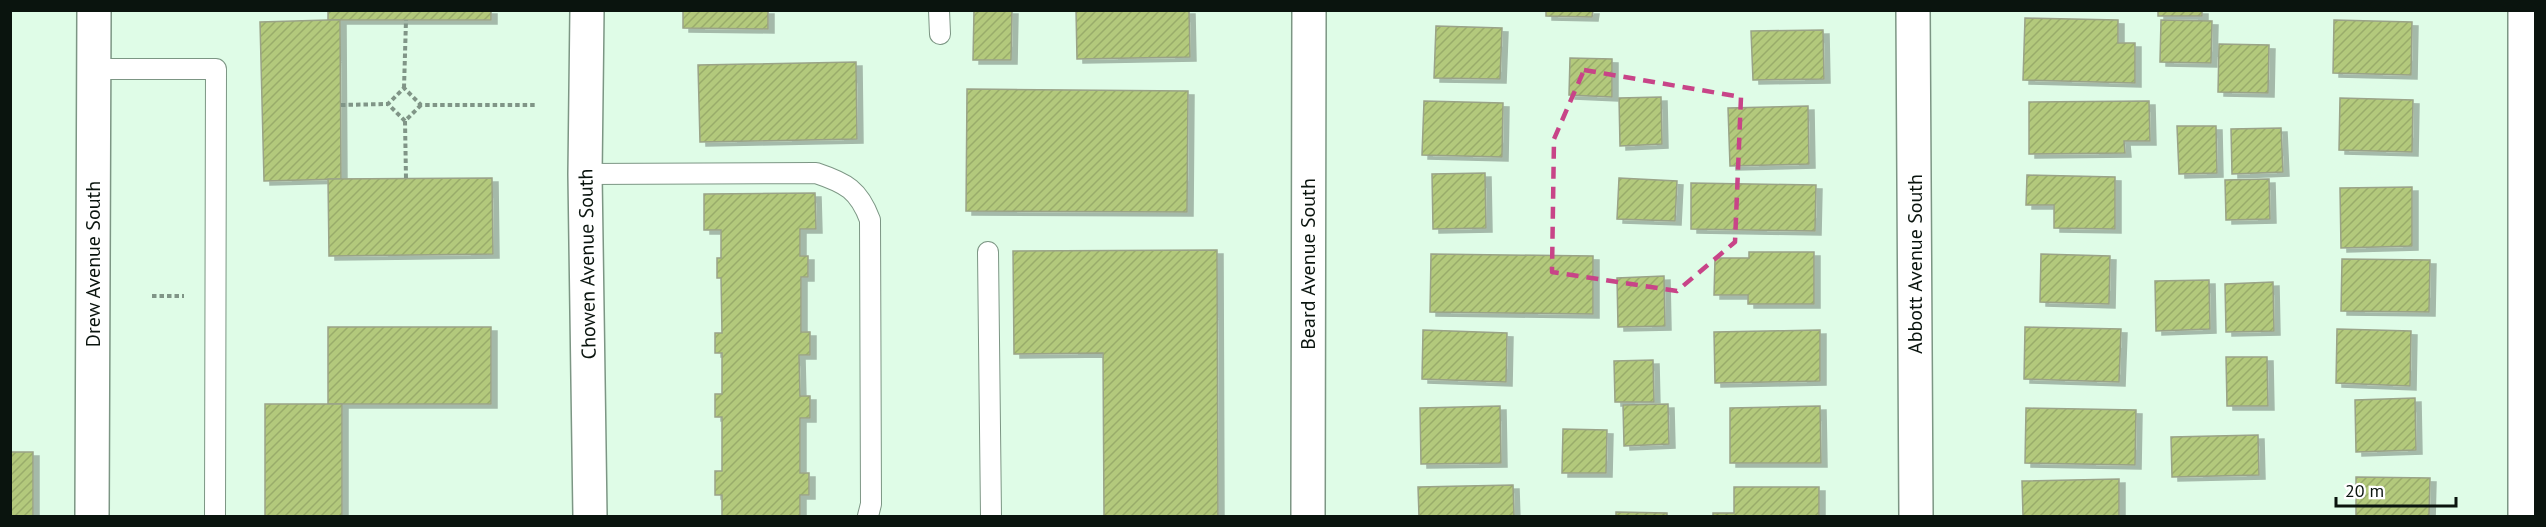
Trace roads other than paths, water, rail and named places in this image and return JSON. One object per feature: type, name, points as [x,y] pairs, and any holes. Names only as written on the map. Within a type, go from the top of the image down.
[{"type":"street","name":"Drew Avenue South","points":[[92,516],[94,10]]},
{"type":"street","name":"Chowen Avenue South","points":[[587,10],[585,174],[590,516]]},
{"type":"street","name":"Beard Avenue South","points":[[1308,516],[1309,10]]},
{"type":"street","name":"Abbott Avenue South","points":[[1913,10],[1916,516]]},
{"type":"street","points":[[2524,10],[2525,516]]},
{"type":"lane","points":[[939,10],[940,34]]},
{"type":"lane","points":[[94,69],[216,69],[215,516]]},
{"type":"lane","points":[[585,174],[816,173],[840,181],[862,199],[870,220],[871,504],[868,516]]},
{"type":"lane","points":[[988,252],[992,516]]}]
